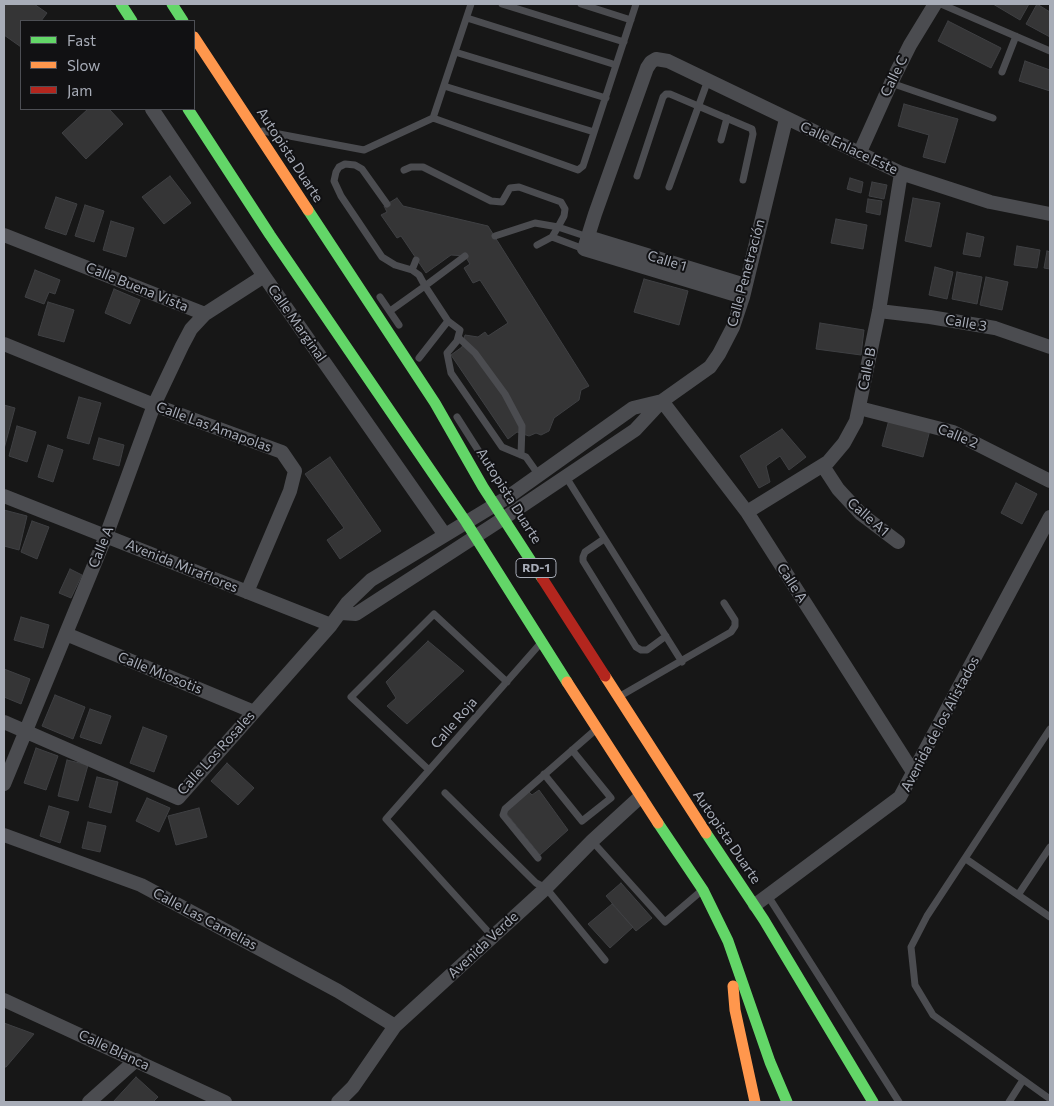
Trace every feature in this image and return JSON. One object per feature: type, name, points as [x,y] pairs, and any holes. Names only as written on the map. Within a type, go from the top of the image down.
[{"type":"highway","points":[[120,4],[131,20]]},
{"type":"highway","points":[[172,4],[183,20]]},
{"type":"highway","name":"Autopista Duarte","points":[[195,38],[435,403],[483,487],[502,500],[504,518],[618,697],[755,905],[873,1102]]},
{"type":"highway","name":"RD-1","points":[[189,110],[270,235],[466,522],[541,643],[702,890],[728,941],[770,1062],[787,1102]]},
{"type":"highway","points":[[728,941],[735,1010],[755,1102]]},
{"type":"street","name":"Calle C","points":[[860,152],[890,83],[935,4]]},
{"type":"street","name":"Calle Enlace Este","points":[[586,243],[647,68],[656,59],[668,61],[901,173],[990,202],[1050,214]]},
{"type":"street","name":"Calle Marginal","points":[[153,110],[264,276],[445,536]]},
{"type":"street","name":"Calle Penetración","points":[[474,537],[635,430],[662,401],[710,367],[733,327],[744,291],[786,118]]},
{"type":"street","name":"Calle B","points":[[747,512],[828,462],[844,443],[856,421],[879,311],[901,173]]},
{"type":"street","name":"Calle Buena Vista","points":[[4,235],[205,314],[264,276]]},
{"type":"street","name":"Calle 1","points":[[586,243],[744,291]]},
{"type":"street","name":"Calle 3","points":[[879,311],[996,328],[1050,347]]},
{"type":"street","name":"Calle A","points":[[4,784],[106,536],[154,405],[182,346],[192,329],[205,314]]},
{"type":"street","name":"Calle Las Amapolas","points":[[4,344],[154,405],[282,452],[295,471],[290,491],[247,592]]},
{"type":"street","name":"Calle Penetración","points":[[466,522],[502,500],[633,408],[662,401]]},
{"type":"street","name":"Calle A","points":[[662,401],[747,512],[913,772]]},
{"type":"street","name":"Calle 2","points":[[859,408],[953,432],[1050,480]]},
{"type":"street","name":"Calle A1","points":[[822,466],[838,489],[861,514],[898,542]]},
{"type":"street","name":"Avenida Miraflores","points":[[4,496],[331,625]]},
{"type":"street","name":"Avenida de los Alistados","points":[[755,905],[900,797],[1050,517]]},
{"type":"street","name":"Calle Los Rosales","points":[[4,722],[178,798],[331,625],[347,603],[371,580],[466,522]]},
{"type":"street","points":[[341,613],[356,614],[474,537]]},
{"type":"street","name":"Calle Miosotis","points":[[66,634],[254,712]]},
{"type":"street","name":"Avenida Verde","points":[[338,1102],[353,1087],[395,1026],[546,888],[592,840],[640,797]]},
{"type":"street","name":"Calle Las Camelias","points":[[4,835],[141,885],[338,990],[395,1026]]},
{"type":"street","name":"Calle Blanca","points":[[4,1000],[225,1102]]},
{"type":"street","points":[[89,1102],[136,1060]]},
{"type":"lane","points":[[434,118],[471,4]]},
{"type":"lane","points":[[502,4],[624,42]]},
{"type":"lane","points":[[581,4],[631,20]]},
{"type":"lane","points":[[256,129],[364,150],[434,118],[578,170],[583,166],[636,4]]},
{"type":"lane","points":[[941,4],[1050,51]]},
{"type":"lane","points":[[467,18],[616,65]]},
{"type":"lane","points":[[1002,72],[1016,36]]},
{"type":"lane","points":[[455,52],[606,98]]},
{"type":"lane","points":[[669,187],[708,80]]},
{"type":"lane","points":[[890,83],[993,118]]},
{"type":"lane","points":[[444,86],[594,132]]},
{"type":"lane","points":[[637,176],[666,94],[670,94],[752,129],[753,134],[743,180]]},
{"type":"lane","points":[[721,140],[727,118]]},
{"type":"lane","points":[[271,152],[284,159]]},
{"type":"lane","points":[[387,204],[362,169],[355,165],[345,164],[339,167],[334,181],[341,196],[382,257],[395,265],[412,270],[419,276],[448,321],[460,330],[458,338],[447,353],[451,373],[502,447],[526,457],[538,474]]},
{"type":"lane","points":[[404,170],[411,167],[423,167],[491,201],[502,202],[510,188],[520,187],[561,202],[565,209],[564,216],[558,227],[552,237],[537,245]]},
{"type":"lane","points":[[494,236],[535,223],[558,227],[586,243]]},
{"type":"lane","points":[[552,237],[586,243]]},
{"type":"lane","points":[[390,311],[465,256]]},
{"type":"lane","points":[[412,270],[416,260]]},
{"type":"lane","points":[[373,287],[404,334]]},
{"type":"lane","points":[[419,358],[448,321]]},
{"type":"lane","points":[[458,338],[475,353],[505,394],[522,426],[521,454]]},
{"type":"lane","points":[[414,350],[424,366]]},
{"type":"lane","points":[[455,414],[502,500]]},
{"type":"lane","points":[[566,477],[682,662]]},
{"type":"lane","points":[[604,539],[585,552],[583,561],[636,646],[641,650],[647,650],[666,636]]},
{"type":"lane","points":[[618,697],[682,662],[731,632],[735,626],[735,620],[724,603]]},
{"type":"lane","points":[[429,770],[351,697],[434,614],[507,682]]},
{"type":"lane","name":"Calle Roja","points":[[492,936],[386,819],[541,643]]},
{"type":"lane","points":[[538,858],[506,819],[503,812],[508,805],[597,728]]},
{"type":"lane","points":[[1050,729],[927,916],[911,947],[915,985],[933,1015],[1050,1098]]},
{"type":"lane","points":[[544,774],[582,821],[610,798],[572,750]]},
{"type":"lane","points":[[445,793],[536,883],[546,888],[606,960]]},
{"type":"lane","points":[[592,840],[665,922],[702,890]]},
{"type":"lane","points":[[1018,895],[1050,847]]},
{"type":"lane","points":[[966,859],[1050,917]]},
{"type":"lane","points":[[768,896],[899,1102]]},
{"type":"lane","points":[[1008,1102],[1023,1080]]},
{"type":"building","points":[[4,4],[34,4],[47,13],[42,20],[20,20],[20,46],[4,35]]},
{"type":"building","points":[[993,4],[1029,4],[1020,20]]},
{"type":"building","points":[[1037,4],[1050,12],[1050,37],[1026,24]]},
{"type":"building","points":[[948,21],[1001,48],[991,68],[938,41]]},
{"type":"building","points":[[1025,61],[1050,70],[1050,91],[1019,81]]},
{"type":"building","points":[[904,104],[958,119],[945,163],[923,157],[929,135],[898,126]]},
{"type":"building","points":[[87,110],[110,110],[123,124],[86,159],[62,133]]},
{"type":"building","points":[[170,176],[191,203],[164,224],[142,197]]},
{"type":"building","points":[[850,178],[863,182],[861,193],[847,189]]},
{"type":"building","points":[[872,182],[887,185],[884,199],[869,196]]},
{"type":"building","points":[[56,197],[77,204],[66,235],[45,228]]},
{"type":"building","points":[[397,198],[403,206],[488,226],[589,386],[581,390],[579,400],[554,418],[549,431],[541,435],[536,433],[529,436],[517,432],[508,439],[451,355],[462,347],[465,335],[478,337],[485,332],[488,336],[508,323],[480,280],[473,283],[464,268],[470,264],[465,256],[451,255],[426,273],[401,236],[397,238],[381,215],[387,212],[384,206]]},
{"type":"building","points":[[913,198],[940,203],[931,247],[905,241]]},
{"type":"building","points":[[868,199],[882,201],[880,215],[866,212]]},
{"type":"building","points":[[85,205],[104,211],[94,242],[75,236]]},
{"type":"building","points":[[836,219],[867,225],[863,249],[831,243]]},
{"type":"building","points":[[111,221],[134,228],[126,257],[103,250]]},
{"type":"building","points":[[967,233],[984,237],[980,257],[963,254]]},
{"type":"building","points":[[1017,246],[1040,250],[1037,268],[1014,265]]},
{"type":"building","points":[[1047,251],[1050,252],[1050,269],[1044,268]]},
{"type":"building","points":[[935,267],[953,272],[947,299],[929,295]]},
{"type":"building","points":[[35,270],[60,280],[55,294],[49,292],[44,304],[25,297]]},
{"type":"building","points":[[957,272],[982,277],[977,304],[952,299]]},
{"type":"building","points":[[986,277],[1008,282],[1002,310],[980,305]]},
{"type":"building","points":[[644,279],[688,291],[679,325],[634,312]]},
{"type":"building","points":[[114,289],[140,300],[130,324],[105,313]]},
{"type":"building","points":[[48,302],[74,310],[64,342],[38,335]]},
{"type":"building","points":[[820,323],[864,330],[861,355],[816,349]]},
{"type":"building","points":[[79,397],[101,403],[89,444],[67,438]]},
{"type":"building","points":[[4,405],[15,408],[4,449]]},
{"type":"building","points":[[890,416],[931,426],[923,457],[882,446]]},
{"type":"building","points":[[17,426],[36,432],[27,462],[9,456]]},
{"type":"building","points":[[782,429],[806,457],[789,470],[780,456],[766,466],[770,482],[759,488],[740,456]]},
{"type":"building","points":[[99,438],[124,445],[119,466],[93,459]]},
{"type":"building","points":[[48,445],[63,450],[53,482],[38,477]]},
{"type":"building","points":[[330,457],[381,531],[340,559],[327,540],[344,528],[305,474]]},
{"type":"building","points":[[1016,483],[1037,494],[1022,524],[1001,513]]},
{"type":"building","points":[[4,510],[27,516],[19,550],[4,546]]},
{"type":"building","points":[[32,521],[49,527],[37,559],[21,552]]},
{"type":"building","points":[[70,569],[82,575],[71,598],[59,593]]},
{"type":"building","points":[[21,617],[49,625],[43,648],[14,640]]},
{"type":"building","points":[[428,641],[464,671],[407,724],[387,706],[396,698],[386,682]]},
{"type":"building","points":[[4,669],[30,679],[21,704],[4,697]]},
{"type":"building","points":[[55,695],[85,707],[73,739],[42,726]]},
{"type":"building","points":[[90,709],[111,716],[101,744],[80,737]]},
{"type":"building","points":[[143,727],[167,736],[154,772],[130,763]]},
{"type":"building","points":[[36,748],[58,756],[46,790],[24,783]]},
{"type":"building","points":[[67,760],[88,765],[78,801],[58,796]]},
{"type":"building","points":[[227,763],[254,788],[238,805],[211,781]]},
{"type":"building","points":[[97,777],[118,782],[111,813],[89,807]]},
{"type":"building","points":[[526,789],[532,795],[539,790],[568,830],[540,855],[507,814],[508,805]]},
{"type":"building","points":[[147,798],[170,808],[159,832],[136,821]]},
{"type":"building","points":[[49,806],[69,812],[60,843],[40,836]]},
{"type":"building","points":[[199,808],[207,837],[176,845],[168,816]]},
{"type":"building","points":[[88,822],[106,826],[100,852],[82,848]]},
{"type":"building","points":[[621,883],[652,918],[636,931],[606,896]]},
{"type":"building","points":[[612,904],[633,927],[610,948],[588,924]]},
{"type":"building","points":[[4,1023],[34,1034],[6,1067],[4,1067]]},
{"type":"building","points":[[136,1077],[158,1097],[153,1102],[113,1102]]},
{"type":"traffic: fast","points":[[121,4],[131,20]]},
{"type":"traffic: fast","points":[[172,4],[182,20]]},
{"type":"traffic: fast","points":[[189,110],[270,235],[466,522],[567,682]]},
{"type":"traffic: fast","points":[[308,210],[435,403],[483,487],[542,578]]},
{"type":"traffic: fast","points":[[658,823],[703,890],[728,941],[770,1062],[787,1102]]},
{"type":"traffic: fast","points":[[706,833],[764,920],[873,1102]]},
{"type":"traffic: slow","points":[[195,39],[308,210]]},
{"type":"traffic: slow","points":[[605,676],[706,833]]},
{"type":"traffic: slow","points":[[567,682],[658,823]]},
{"type":"traffic: slow","points":[[733,986],[735,1010],[755,1102]]},
{"type":"traffic: jam","points":[[542,578],[605,676]]}]
